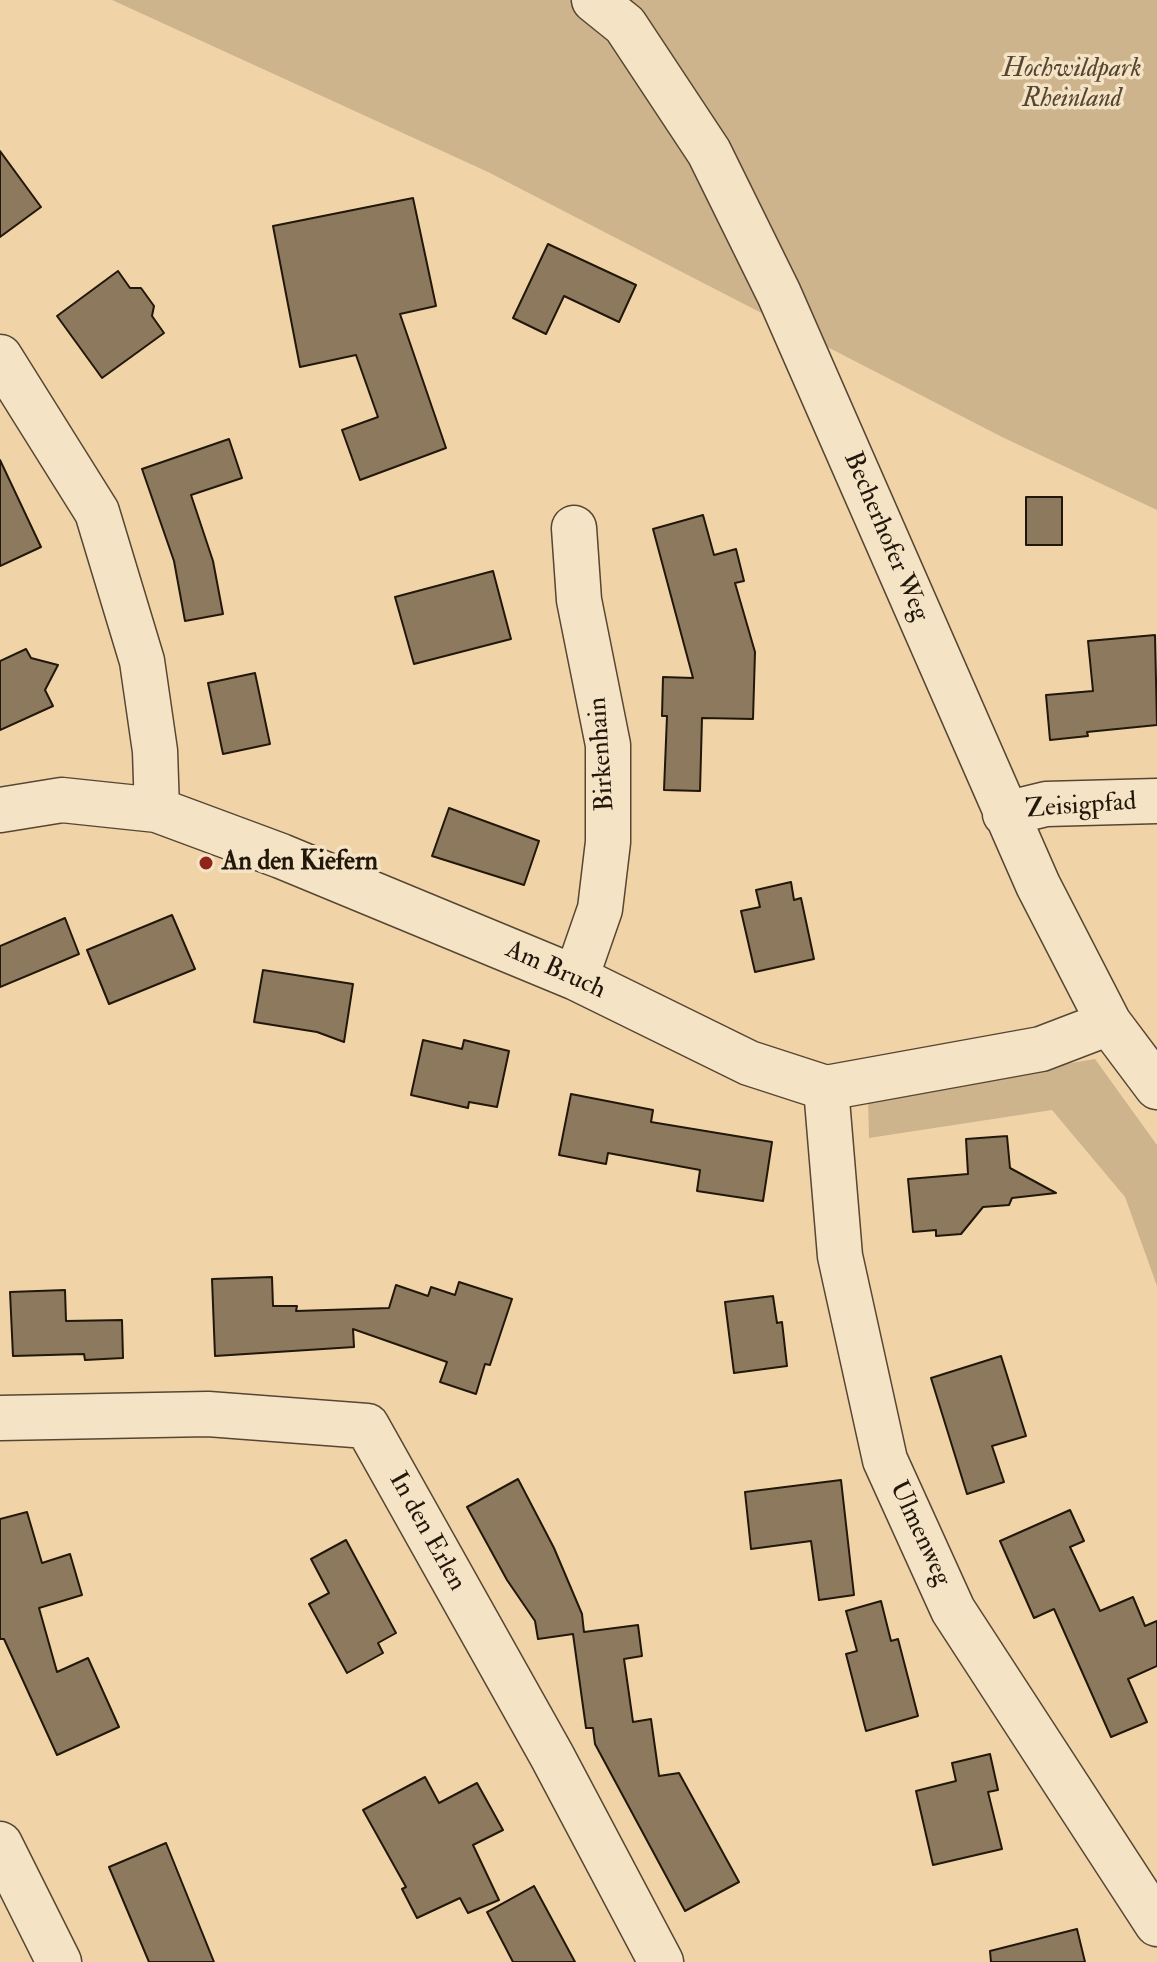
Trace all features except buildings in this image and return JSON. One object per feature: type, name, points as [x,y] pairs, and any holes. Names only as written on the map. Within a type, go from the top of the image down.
[{"type":"street","name":"Becherhofer Weg","points":[[594,0],[625,25],[709,152],[779,294],[1005,814],[1109,1023],[1157,1087]]},
{"type":"street","points":[[0,357],[97,512],[142,661],[155,751],[157,810]]},
{"type":"street","name":"Birkenhain","points":[[574,528],[579,600],[608,745],[608,842],[600,909],[576,978]]},
{"type":"street","name":"Am Bruch","points":[[0,810],[62,800],[157,810],[281,856],[576,978],[749,1063],[826,1088],[1041,1049],[1109,1023]]},
{"type":"street","name":"Zeisigpfad","points":[[1005,814],[1046,804],[1157,801]]},
{"type":"street","name":"Ulmenweg","points":[[826,1088],[840,1256],[885,1460],[953,1610],[1157,1924]]},
{"type":"street","name":"In den Erlen","points":[[0,1418],[208,1414],[367,1426],[552,1756],[661,1962]]},
{"type":"street","points":[[0,1844],[59,1962]]},
{"type":"green space","name":"Hochwildpark Rheinland","points":[[112,0],[1157,0],[1157,510],[1002,437],[488,172]]},
{"type":"green space","points":[[1095,1059],[1157,1145],[1157,1286],[1125,1197],[1052,1110],[869,1138],[868,1097]]},
{"type":"place","name":"An den Kiefern","points":[[206,863]]}]
